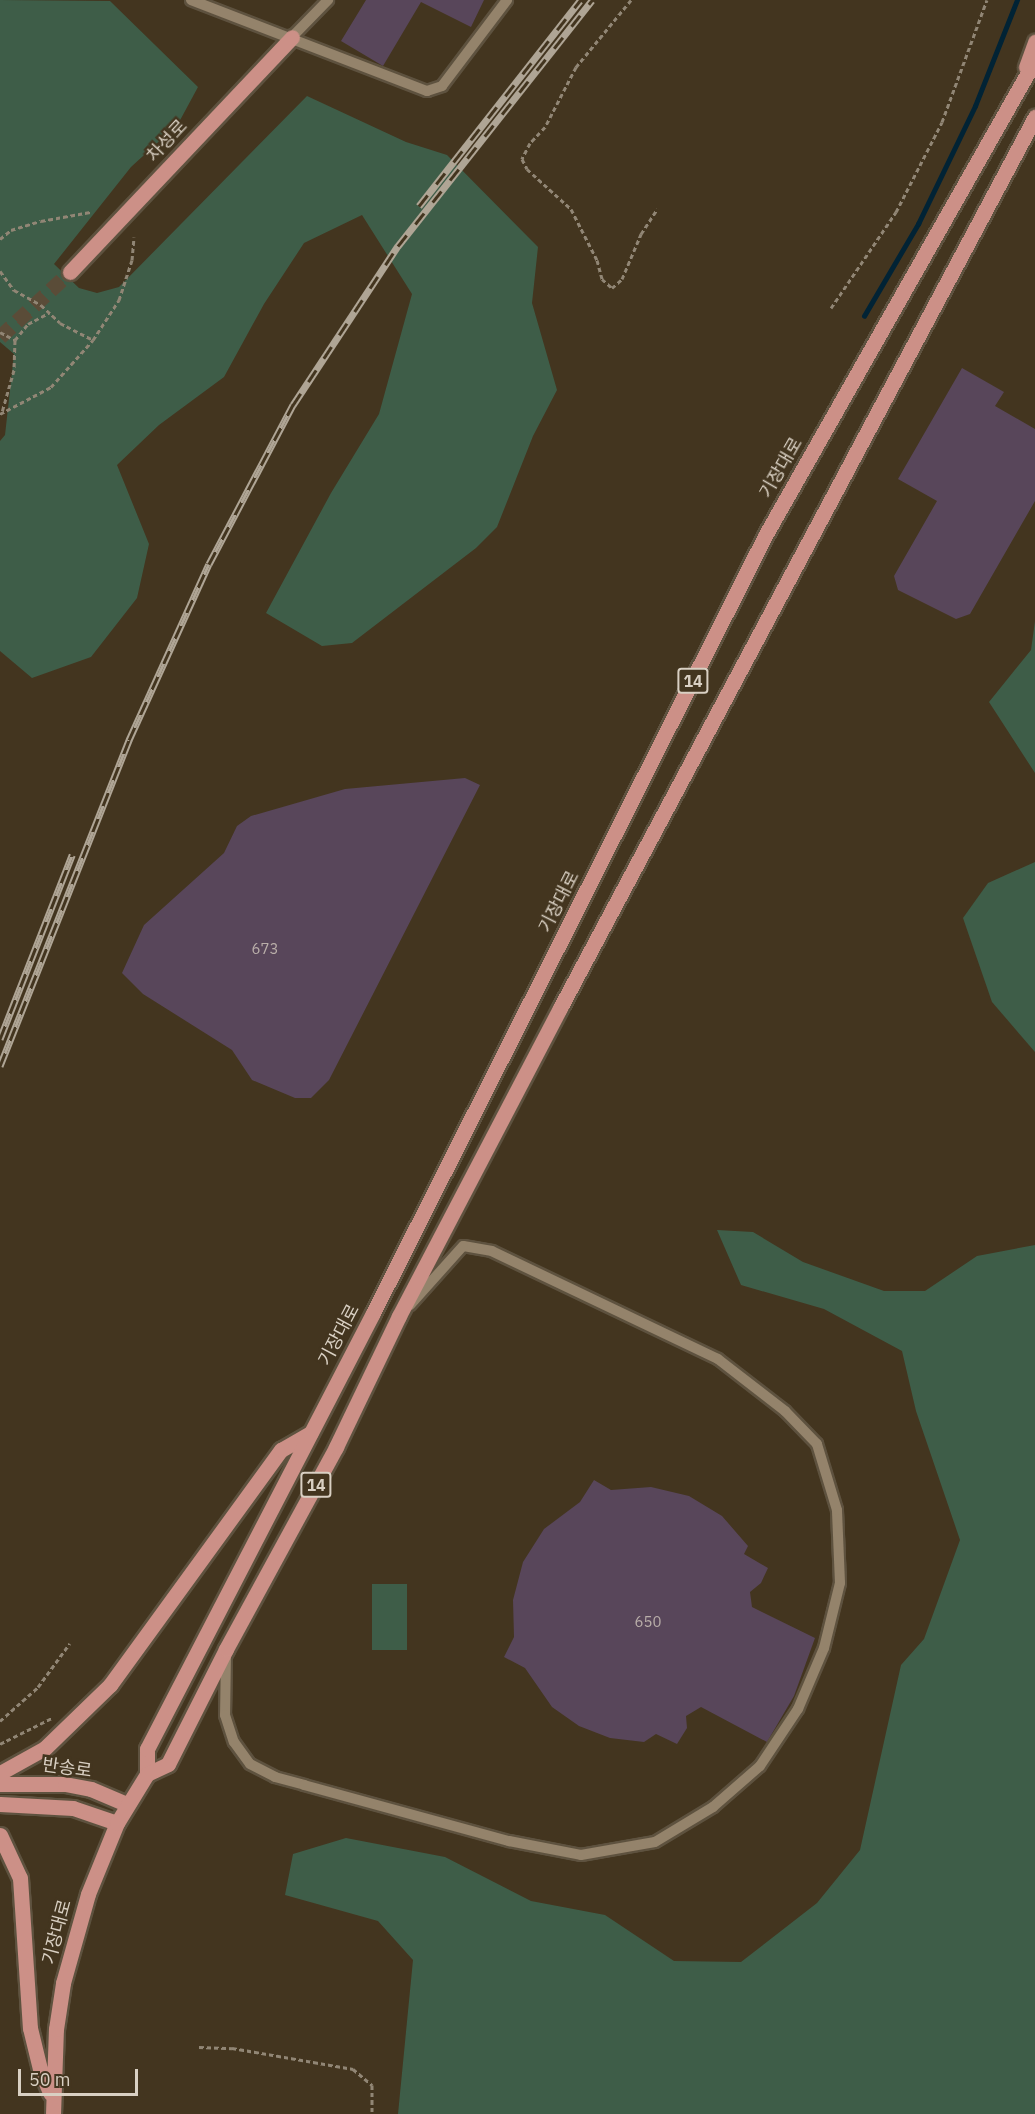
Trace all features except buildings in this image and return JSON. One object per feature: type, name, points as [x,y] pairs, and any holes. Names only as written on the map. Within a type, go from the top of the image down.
[{"type":"main road","name":"차성로","points":[[70,272],[292,37]]},
{"type":"main road","points":[[1018,94],[1035,42]]},
{"type":"main road","name":"기장대로","points":[[147,1774],[147,1749],[766,534],[1018,94],[1035,60]]},
{"type":"main road","name":"기장대로","points":[[53,2107],[63,1983],[88,1894],[117,1823],[147,1774],[168,1764],[226,1649],[336,1447],[399,1316],[1035,117]]},
{"type":"main road","points":[[0,1773],[45,1748],[110,1685],[281,1450],[310,1433]]},
{"type":"main road","name":"반송로","points":[[0,1784],[65,1784],[91,1789],[127,1804]]},
{"type":"main road","points":[[0,1804],[73,1808],[117,1823]]},
{"type":"main road","points":[[0,1835],[20,1878],[30,2028],[40,2069],[53,2107]]},
{"type":"street","points":[[191,0],[292,37],[427,91],[442,86],[507,0]]},
{"type":"street","points":[[292,37],[328,0]]},
{"type":"street","points":[[226,1649],[225,1715],[234,1742],[250,1764],[274,1777],[509,1841],[581,1855],[655,1842],[713,1807],[760,1766],[798,1709],[824,1648],[840,1583],[837,1510],[817,1444],[785,1411],[735,1371],[612,1308],[492,1251],[463,1246],[399,1316]]},
{"type":"path","points":[[631,0],[576,67],[545,127],[530,143],[522,159],[527,169],[571,209],[589,242],[602,279],[612,288],[622,279],[637,243],[657,209]]},
{"type":"path","points":[[831,308],[896,212],[942,122],[987,0]]},
{"type":"path","points":[[0,239],[11,230],[41,221],[90,212]]},
{"type":"path","points":[[1,413],[51,387],[93,340],[119,300],[132,260],[134,237]]},
{"type":"path","points":[[0,271],[14,290],[49,312],[60,323],[93,340]]},
{"type":"path","points":[[1,413],[14,370],[15,340],[28,324],[49,312]]},
{"type":"path","points":[[0,332],[15,340]]},
{"type":"path","points":[[0,1721],[38,1687],[70,1643]]},
{"type":"path","points":[[199,2047],[232,2048],[353,2069],[372,2085],[372,2114]]},
{"type":"green space","points":[[0,0],[110,1],[198,87],[178,124],[131,167],[54,264],[79,288],[97,293],[119,287],[307,96],[406,142],[447,155],[538,247],[532,303],[557,390],[533,436],[497,527],[476,548],[352,643],[322,646],[266,613],[331,493],[379,414],[412,294],[362,215],[304,243],[264,304],[224,377],[159,425],[117,465],[149,544],[137,598],[91,657],[32,678],[0,651],[0,441],[5,435],[14,354],[0,342]]},
{"type":"green space","points":[[1035,621],[1035,773],[989,702],[1031,650]]},
{"type":"green space","points":[[1035,862],[1035,1052],[992,1002],[963,918],[988,883]]},
{"type":"green space","points":[[717,1230],[753,1232],[803,1262],[884,1291],[925,1291],[977,1256],[1035,1245],[1035,2114],[398,2114],[413,1960],[378,1921],[285,1895],[293,1854],[346,1838],[445,1857],[531,1901],[605,1915],[674,1961],[741,1962],[817,1903],[860,1850],[901,1665],[924,1639],[960,1540],[916,1411],[902,1351],[824,1309],[741,1285]]},
{"type":"green space","points":[[372,1584],[407,1584],[407,1650],[372,1650]]},
{"type":"waterway","points":[[864,316],[918,224],[975,106],[1017,0]]},
{"type":"tunnel","points":[[0,337],[70,272]]},
{"type":"railway","points":[[0,1066],[129,740],[209,564],[293,405],[398,246],[592,0]]},
{"type":"railway","points":[[419,206],[580,1]]},
{"type":"railway","points":[[0,1039],[72,855]]}]
